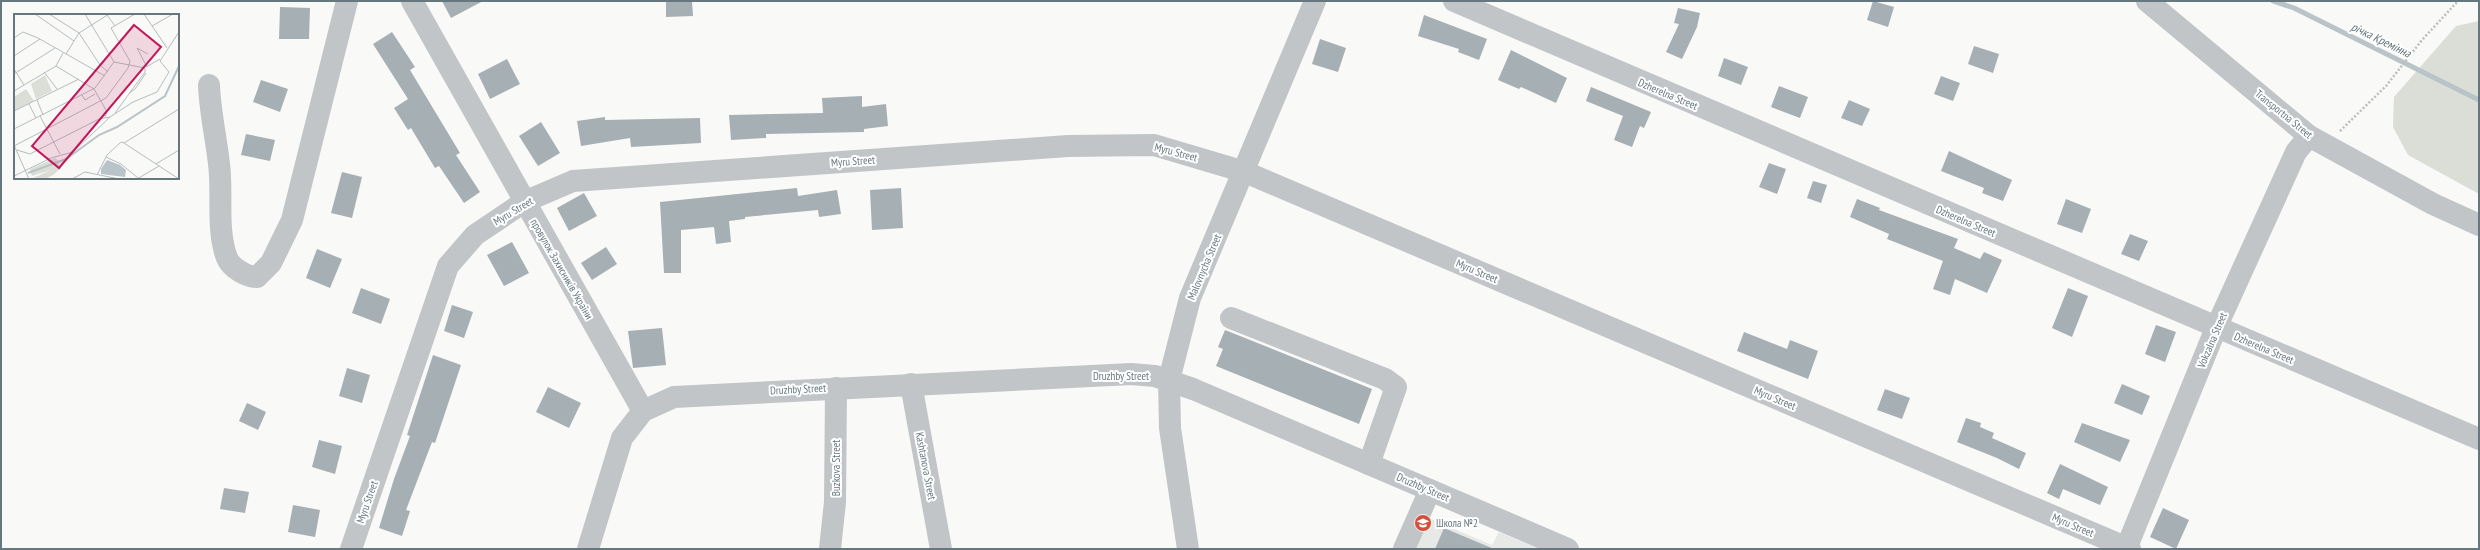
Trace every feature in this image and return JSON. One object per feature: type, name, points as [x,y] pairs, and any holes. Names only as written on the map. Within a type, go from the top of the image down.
[{"type":"street","points":[[209,85],[210,116],[219,163],[221,217],[228,259],[238,269],[250,277],[257,277],[271,263],[292,220],[347,1]]},
{"type":"street","name":"провулок Захисників України","points":[[412,1],[643,411]]},
{"type":"street","name":"Malovnycha Street","points":[[1188,549],[1170,428],[1168,380],[1190,298],[1245,172],[1315,1]]},
{"type":"street","name":"Dzherelna Street","points":[[1454,1],[2216,328],[2479,439]]},
{"type":"street","name":"Transportna Street","points":[[2147,1],[2309,136],[2433,204],[2479,225]]},
{"type":"street","name":"Vokzalna Street","points":[[2127,548],[2216,328],[2296,152],[2309,136]]},
{"type":"street","name":"Myru Street","points":[[350,549],[448,266],[475,235],[524,202],[573,181],[1068,146],[1154,145],[1245,172],[2127,548]]},
{"type":"street","points":[[1231,318],[1385,379],[1396,386],[1369,464]]},
{"type":"street","name":"Druzhby Street","points":[[643,411],[674,397],[1131,374],[1155,376],[1168,380],[1369,464],[1568,549]]},
{"type":"street","name":"Kashtanova Street","points":[[911,384],[942,549]]},
{"type":"street","name":"Buzkova Street","points":[[830,549],[835,502],[836,388]]},
{"type":"street","points":[[588,549],[622,438],[643,411]]},
{"type":"street","points":[[1404,549],[1430,490]]},
{"type":"path","points":[[2337,133],[2386,86],[2422,40],[2458,1]]},
{"type":"shaded area","points":[[2479,21],[2479,194],[2408,155],[2393,127],[2394,97],[2456,26]]},
{"type":"shaded area","name":"Школа №2","points":[[1412,511],[1492,545],[1499,532],[1539,549],[1395,549]]},
{"type":"building","points":[[442,1],[483,1],[451,18]]},
{"type":"building","points":[[666,1],[692,1],[693,16],[666,17]]},
{"type":"building","points":[[1873,1],[1894,7],[1888,27],[1867,20]]},
{"type":"building","points":[[280,7],[310,8],[309,39],[279,39]]},
{"type":"building","points":[[1678,8],[1700,13],[1697,27],[1682,59],[1666,52],[1679,24],[1674,23]]},
{"type":"building","points":[[1424,15],[1487,39],[1479,60],[1458,52],[1459,49],[1418,36]]},
{"type":"building","points":[[392,32],[415,67],[410,70],[460,153],[456,155],[480,192],[464,203],[439,166],[435,168],[411,128],[408,130],[394,108],[408,99],[373,44]]},
{"type":"building","points":[[1320,39],[1346,48],[1338,72],[1312,64]]},
{"type":"building","points":[[1974,46],[1999,54],[1993,73],[1968,64]]},
{"type":"building","points":[[1511,50],[1567,78],[1556,103],[1521,87],[1519,89],[1498,80]]},
{"type":"building","points":[[1724,58],[1748,67],[1741,85],[1718,76]]},
{"type":"building","points":[[507,59],[520,84],[490,99],[478,74]]},
{"type":"building","points":[[1941,76],[1960,83],[1953,101],[1934,94]]},
{"type":"building","points":[[261,80],[288,89],[280,112],[253,102]]},
{"type":"building","points":[[1779,86],[1808,97],[1800,118],[1771,107]]},
{"type":"building","points":[[1591,87],[1651,112],[1644,128],[1640,126],[1632,147],[1614,140],[1623,116],[1586,101]]},
{"type":"building","points":[[862,96],[862,107],[886,104],[888,126],[864,129],[864,132],[766,134],[766,138],[731,140],[729,115],[823,113],[822,98]]},
{"type":"building","points":[[1849,100],[1870,109],[1862,126],[1841,118]]},
{"type":"building","points":[[605,117],[605,120],[700,118],[701,143],[631,147],[630,138],[581,146],[577,121]]},
{"type":"building","points":[[541,122],[560,153],[538,166],[519,136]]},
{"type":"building","points":[[246,134],[275,140],[270,161],[241,155]]},
{"type":"building","points":[[1949,151],[2012,180],[2003,201],[1982,193],[1984,188],[1941,171]]},
{"type":"building","points":[[1769,163],[1786,169],[1777,194],[1759,187]]},
{"type":"building","points":[[342,172],[362,177],[352,218],[331,213]]},
{"type":"building","points":[[1813,181],[1827,185],[1821,203],[1807,198]]},
{"type":"building","points":[[797,188],[798,196],[837,190],[841,214],[819,217],[818,210],[745,217],[745,219],[729,221],[731,242],[716,244],[714,227],[681,230],[681,273],[664,273],[660,202]]},
{"type":"building","points":[[901,188],[903,228],[872,230],[870,190]]},
{"type":"building","points":[[584,193],[597,216],[569,231],[557,208]]},
{"type":"building","points":[[1857,199],[1880,208],[1879,210],[1958,239],[1954,248],[1980,259],[1984,252],[2002,260],[1987,293],[1955,279],[1950,295],[1933,289],[1943,261],[1887,239],[1889,234],[1850,217]]},
{"type":"building","points":[[2066,199],[2091,209],[2082,233],[2057,224]]},
{"type":"building","points":[[2130,234],[2148,241],[2139,261],[2121,254]]},
{"type":"building","points":[[512,242],[529,273],[504,286],[487,255]]},
{"type":"building","points":[[606,247],[617,264],[592,280],[581,263]]},
{"type":"building","points":[[317,249],[342,259],[330,288],[306,278]]},
{"type":"building","points":[[361,288],[390,299],[381,324],[352,313]]},
{"type":"building","points":[[2068,288],[2088,296],[2072,337],[2052,328]]},
{"type":"building","points":[[452,305],[473,312],[464,338],[444,331]]},
{"type":"building","points":[[2156,325],[2176,332],[2165,362],[2145,354]]},
{"type":"building","points":[[662,328],[666,365],[633,368],[628,331]]},
{"type":"building","points":[[1225,330],[1372,389],[1359,424],[1216,366],[1223,349],[1218,347]]},
{"type":"building","points":[[1744,332],[1787,349],[1790,340],[1818,351],[1808,379],[1737,351]]},
{"type":"building","points":[[433,355],[461,365],[435,443],[432,442],[406,510],[410,511],[402,536],[379,528],[394,479],[410,436],[407,435]]},
{"type":"building","points":[[347,368],[370,375],[362,403],[339,396]]},
{"type":"building","points":[[2122,384],[2150,396],[2142,415],[2114,403]]},
{"type":"building","points":[[548,387],[581,403],[569,428],[536,412]]},
{"type":"building","points":[[1885,389],[1910,398],[1902,419],[1877,410]]},
{"type":"building","points":[[247,403],[266,412],[258,430],[239,421]]},
{"type":"building","points":[[1966,418],[1981,423],[1980,427],[1994,433],[1992,438],[2026,453],[2019,469],[1997,458],[1957,442]]},
{"type":"building","points":[[2082,423],[2130,440],[2120,462],[2074,442]]},
{"type":"building","points":[[319,440],[342,446],[335,474],[312,467]]},
{"type":"building","points":[[2060,464],[2108,487],[2100,505],[2063,489],[2059,499],[2047,493]]},
{"type":"building","points":[[224,488],[249,492],[245,513],[220,509]]},
{"type":"building","points":[[293,505],[320,510],[315,537],[288,532]]},
{"type":"building","points":[[2163,508],[2189,520],[2176,549],[2150,537]]},
{"type":"building","points":[[1444,528],[1494,549],[1435,549]]},
{"type":"waterway","name":"річка Кремінна","points":[[2273,1],[2294,8],[2479,100]]},
{"type":"place","name":"Школа №2","points":[[1423,523]]}]
